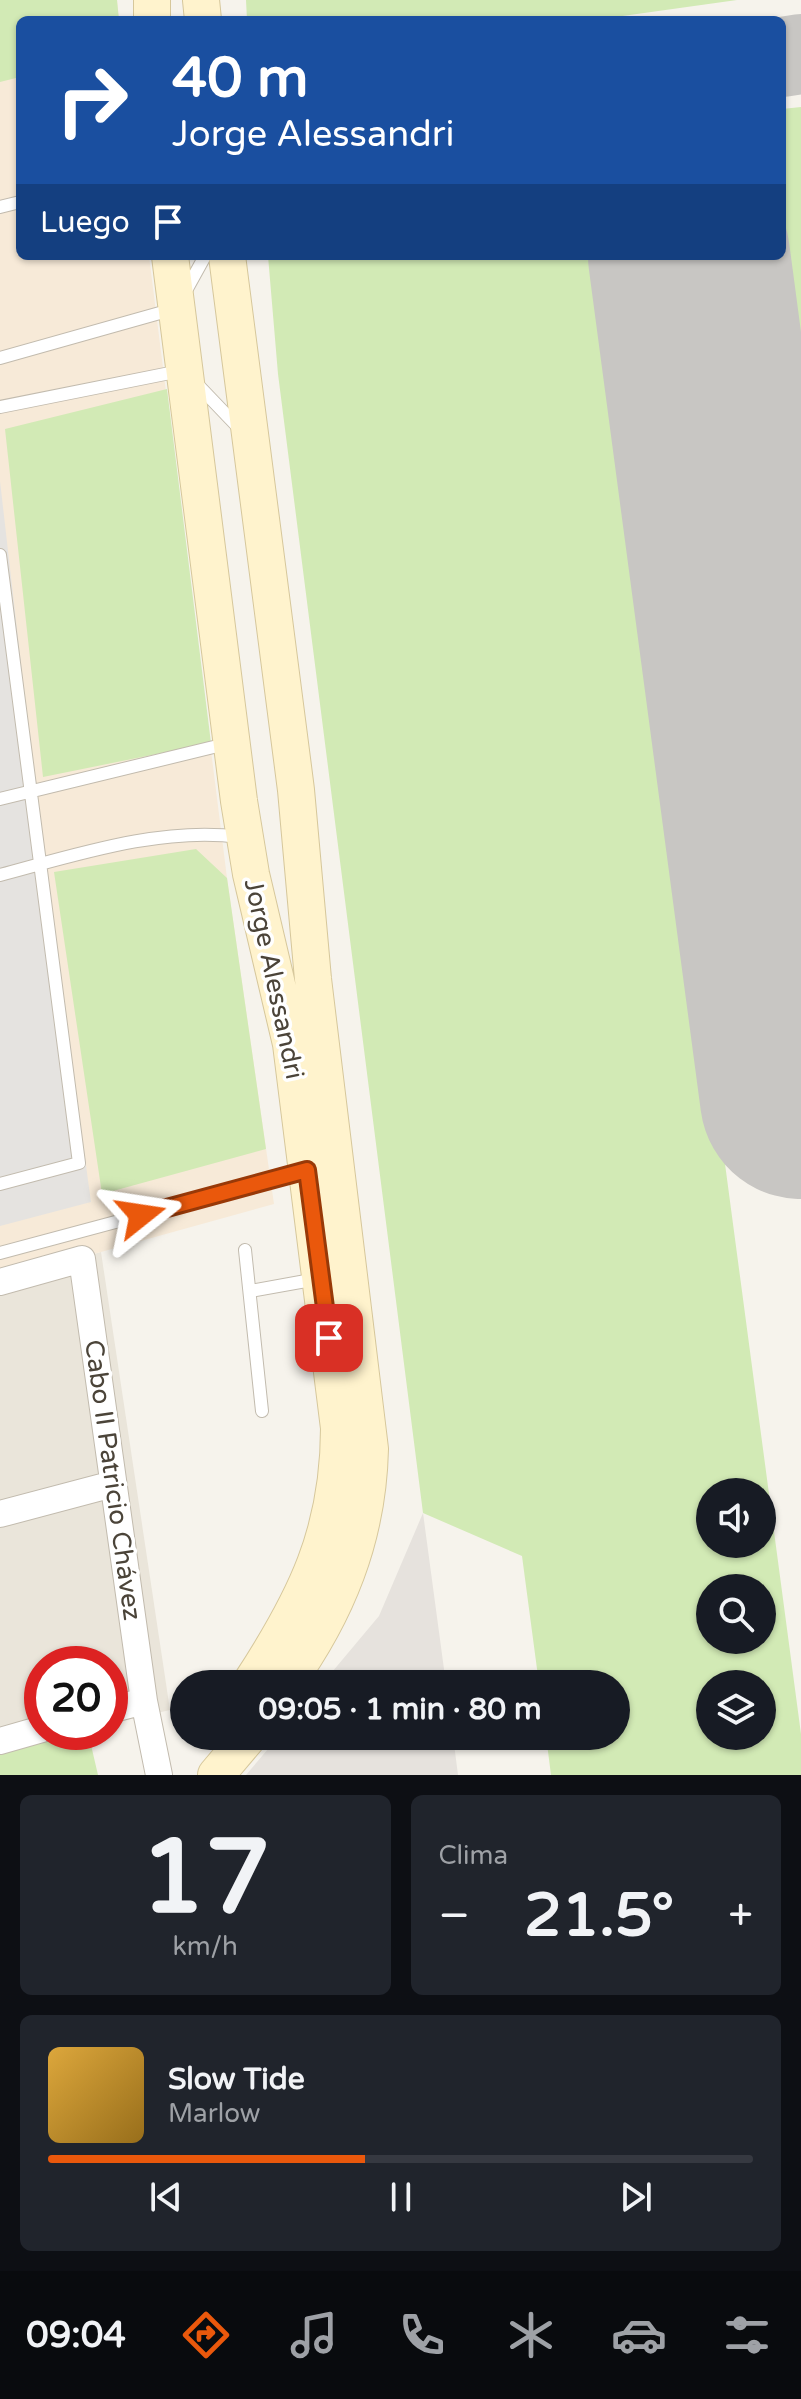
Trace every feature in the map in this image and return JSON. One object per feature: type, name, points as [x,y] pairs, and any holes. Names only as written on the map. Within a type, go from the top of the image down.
[{"type":"main road","name":"Jorge Alessandri","points":[[170,260],[245,838],[291,1044],[339,1428],[337,1487],[330,1523],[309,1585],[289,1624],[259,1670]]},
{"type":"main road","name":"Jorge Alessandri","points":[[228,260],[296,790],[313,979],[370,1449],[366,1509],[351,1566],[323,1627],[295,1670]]},
{"type":"main road","points":[[201,1775],[211,1750]]},
{"type":"main road","points":[[216,1775],[237,1750]]},
{"type":"street","name":"Cabo II Patricio Chávez","points":[[0,1282],[82,1259],[144,1701],[159,1775]]},
{"type":"street","points":[[0,1514],[113,1484]]},
{"type":"street","points":[[128,1705],[144,1701]]},
{"type":"street","points":[[0,1741],[24,1734]]},
{"type":"lane","points":[[0,358],[175,308],[203,260]]},
{"type":"lane","points":[[0,407],[184,370],[250,439]]},
{"type":"lane","points":[[0,555],[79,1163],[0,1184]]},
{"type":"lane","points":[[0,799],[232,742]]},
{"type":"lane","points":[[0,875],[164,836],[202,834],[245,838]]},
{"type":"lane","points":[[0,1253],[307,1170]]},
{"type":"lane","points":[[245,1250],[262,1411]]},
{"type":"lane","points":[[250,1291],[321,1278]]},
{"type":"shaded area","points":[[0,0],[117,0],[119,16],[16,16],[16,260],[150,260],[227,878],[274,1204],[0,1280]]},
{"type":"shaded area","points":[[0,481],[40,830],[91,1202],[0,1226]]},
{"type":"shaded area","points":[[101,1252],[170,1710],[128,1720],[128,1646],[24,1646],[24,1747],[0,1754],[0,1280]]},
{"type":"shaded area","points":[[423,1513],[444,1670],[334,1670],[379,1616]]},
{"type":"shaded area","points":[[267,1750],[455,1750],[458,1775],[246,1775]]},
{"type":"green space","points":[[0,0],[117,0],[119,16],[16,16],[16,78],[0,82]]},
{"type":"green space","points":[[246,0],[737,0],[623,16],[247,16]]},
{"type":"green space","points":[[801,107],[801,694],[744,260],[786,260],[786,109]]},
{"type":"green space","points":[[268,260],[605,260],[767,1478],[696,1478],[696,1558],[776,1558],[776,1546],[801,1734],[801,1775],[551,1775],[548,1750],[630,1750],[630,1670],[537,1670],[522,1556],[423,1513],[278,374]]},
{"type":"green space","points":[[167,389],[211,743],[43,777],[5,429]]},
{"type":"green space","points":[[196,849],[227,878],[266,1149],[102,1194],[54,872]]},
{"type":"green space","points":[[24,1747],[24,1750],[92,1750],[98,1775],[0,1775],[0,1754]]},
{"type":"taxiway","points":[[786,56],[801,54]]},
{"type":"runway","points":[[690,260],[801,1098]]},
{"type":"route","points":[[141,1215],[307,1170],[329,1338]]}]
